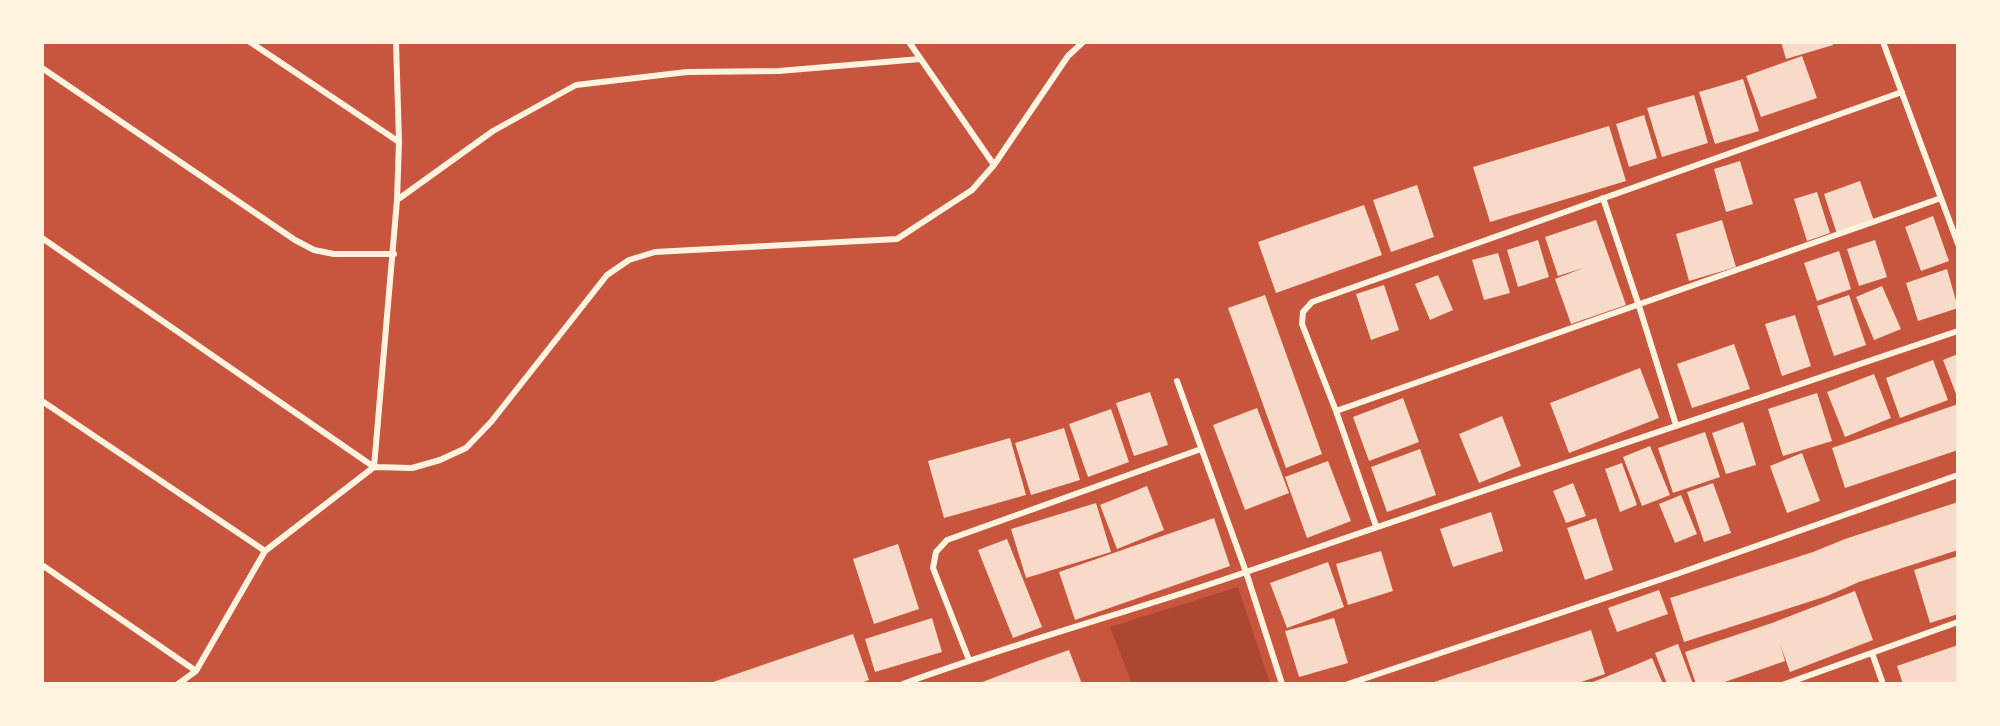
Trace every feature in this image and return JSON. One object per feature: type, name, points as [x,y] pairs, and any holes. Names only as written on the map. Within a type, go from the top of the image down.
[{"type":"street","points":[[250,42],[399,142]]},
{"type":"street","points":[[178,684],[196,670],[266,551],[374,467],[398,200],[396,42]]},
{"type":"street","points":[[909,42],[994,165]]},
{"type":"street","points":[[42,238],[374,467],[412,468],[440,460],[466,448],[491,422],[607,275],[629,260],[656,252],[897,239],[972,190],[994,165],[1068,56],[1083,42]]},
{"type":"street","points":[[1883,42],[1958,244]]},
{"type":"street","points":[[398,200],[493,131],[576,85],[687,72],[779,71],[920,59]]},
{"type":"street","points":[[42,68],[314,250],[334,254],[394,254]]},
{"type":"street","points":[[1376,526],[1336,411],[1302,324],[1303,312],[1312,302],[1902,92]]},
{"type":"street","points":[[1603,198],[1640,306],[1676,425]]},
{"type":"street","points":[[1336,411],[1640,306],[1941,198]]},
{"type":"street","points":[[903,684],[969,660],[1246,572],[1376,526],[1958,331]]},
{"type":"street","points":[[1177,381],[1246,572],[1282,684]]},
{"type":"street","points":[[42,401],[266,551]]},
{"type":"street","points":[[969,660],[933,568],[936,552],[947,540],[1201,449]]},
{"type":"street","points":[[1348,684],[1671,576],[1958,475]]},
{"type":"street","points":[[42,565],[196,670]]},
{"type":"street","points":[[1785,684],[1958,622]]},
{"type":"street","points":[[1872,653],[1882,684]]},
{"type":"shaded area","points":[[1238,587],[1270,684],[1132,684],[1110,627]]},
{"type":"building","points":[[1781,42],[1832,42],[1833,45],[1786,59]]},
{"type":"building","points":[[1802,56],[1817,98],[1761,117],[1746,76]]},
{"type":"building","points":[[1743,79],[1759,131],[1715,144],[1699,92]]},
{"type":"building","points":[[1694,95],[1708,143],[1662,157],[1647,108]]},
{"type":"building","points":[[1644,115],[1657,158],[1629,167],[1616,124]]},
{"type":"building","points":[[1609,126],[1626,181],[1490,222],[1473,167]]},
{"type":"building","points":[[1740,161],[1753,204],[1726,212],[1714,169]]},
{"type":"building","points":[[1860,181],[1874,221],[1837,234],[1824,194]]},
{"type":"building","points":[[1417,185],[1434,237],[1391,252],[1373,200]]},
{"type":"building","points":[[1817,192],[1830,233],[1807,241],[1794,199]]},
{"type":"building","points":[[1364,205],[1382,255],[1276,293],[1258,242]]},
{"type":"building","points":[[1933,216],[1949,261],[1921,271],[1905,227]]},
{"type":"building","points":[[1596,220],[1626,305],[1571,324],[1555,279],[1583,268],[1558,276],[1545,237]]},
{"type":"building","points":[[1722,220],[1736,267],[1689,281],[1676,234]]},
{"type":"building","points":[[1538,240],[1549,277],[1518,287],[1507,250]]},
{"type":"building","points":[[1875,240],[1887,277],[1859,286],[1847,249]]},
{"type":"building","points":[[1839,251],[1851,289],[1817,301],[1804,263]]},
{"type":"building","points":[[1498,253],[1510,293],[1484,300],[1472,260]]},
{"type":"building","points":[[1947,269],[1958,308],[1918,321],[1906,283]]},
{"type":"building","points":[[1438,275],[1453,310],[1430,320],[1415,284]]},
{"type":"building","points":[[1384,285],[1399,330],[1371,340],[1356,294]]},
{"type":"building","points":[[1882,286],[1901,329],[1874,340],[1856,297]]},
{"type":"building","points":[[1265,295],[1322,454],[1286,468],[1228,308]]},
{"type":"building","points":[[1849,295],[1866,345],[1834,356],[1817,306]]},
{"type":"building","points":[[1795,315],[1811,366],[1782,376],[1765,324]]},
{"type":"building","points":[[1734,344],[1750,389],[1692,408],[1677,364]]},
{"type":"building","points":[[1958,354],[1958,393],[1956,394],[1943,360]]},
{"type":"building","points":[[1933,360],[1948,400],[1900,418],[1886,378]]},
{"type":"building","points":[[1640,368],[1659,418],[1569,453],[1550,403]]},
{"type":"building","points":[[1874,374],[1891,418],[1845,437],[1827,392]]},
{"type":"building","points":[[1150,392],[1168,445],[1134,456],[1116,403]]},
{"type":"building","points":[[1817,393],[1832,441],[1783,456],[1768,409]]},
{"type":"building","points":[[1403,398],[1419,442],[1369,461],[1353,417]]},
{"type":"building","points":[[1958,404],[1958,450],[1845,488],[1832,448]]},
{"type":"building","points":[[1257,408],[1289,493],[1245,510],[1213,425]]},
{"type":"building","points":[[1111,409],[1129,462],[1088,477],[1069,424]]},
{"type":"building","points":[[1502,416],[1521,466],[1479,483],[1459,434]]},
{"type":"building","points":[[1743,422],[1756,465],[1726,474],[1712,433]]},
{"type":"building","points":[[1064,428],[1080,480],[1031,495],[1015,443]]},
{"type":"building","points":[[1705,432],[1720,477],[1673,493],[1658,448]]},
{"type":"building","points":[[1010,438],[1026,495],[944,518],[928,461]]},
{"type":"building","points":[[1650,446],[1670,495],[1642,506],[1623,457]]},
{"type":"building","points":[[1420,449],[1436,495],[1387,512],[1371,467]]},
{"type":"building","points":[[1802,453],[1820,501],[1787,513],[1770,466]]},
{"type":"building","points":[[1328,461],[1351,521],[1307,538],[1285,477]]},
{"type":"building","points":[[1622,463],[1637,505],[1620,512],[1605,469]]},
{"type":"building","points":[[1573,483],[1586,516],[1566,523],[1553,491]]},
{"type":"building","points":[[1713,483],[1731,533],[1704,542],[1687,492]]},
{"type":"building","points":[[1147,486],[1164,530],[1117,549],[1100,505]]},
{"type":"building","points":[[1681,495],[1697,534],[1675,543],[1659,504]]},
{"type":"building","points":[[1958,502],[1958,550],[1859,582],[1827,596],[1684,642],[1670,598]]},
{"type":"building","points":[[1096,503],[1111,552],[1026,578],[1011,529]]},
{"type":"building","points":[[1491,512],[1503,551],[1453,567],[1440,529]]},
{"type":"building","points":[[1214,518],[1230,566],[1075,620],[1059,572]]},
{"type":"building","points":[[1596,518],[1613,570],[1585,580],[1567,528]]},
{"type":"building","points":[[1007,539],[1042,627],[1013,638],[978,550]]},
{"type":"building","points":[[898,544],[919,609],[874,624],[853,559]]},
{"type":"building","points":[[1381,551],[1393,591],[1348,605],[1336,564]]},
{"type":"building","points":[[1958,556],[1958,614],[1930,623],[1914,570]]},
{"type":"building","points":[[1328,562],[1344,607],[1287,628],[1270,583]]},
{"type":"building","points":[[1659,590],[1668,614],[1617,632],[1608,608]]},
{"type":"building","points":[[1855,591],[1873,640],[1790,672],[1780,644],[1785,661],[1719,684],[1696,684],[1685,652],[1772,623]]},
{"type":"building","points":[[932,618],[942,652],[875,672],[865,639]]},
{"type":"building","points":[[1334,618],[1348,663],[1299,677],[1285,631]]},
{"type":"building","points":[[1591,630],[1605,674],[1575,684],[1428,684]]},
{"type":"building","points":[[853,634],[869,680],[858,684],[713,684],[713,682]]},
{"type":"building","points":[[1678,644],[1693,684],[1667,684],[1655,653]]},
{"type":"building","points":[[1958,645],[1958,684],[1903,684],[1897,666]]},
{"type":"building","points":[[1069,650],[1082,684],[977,684],[1035,662]]},
{"type":"building","points":[[1652,658],[1663,684],[1588,684],[1633,666]]}]
